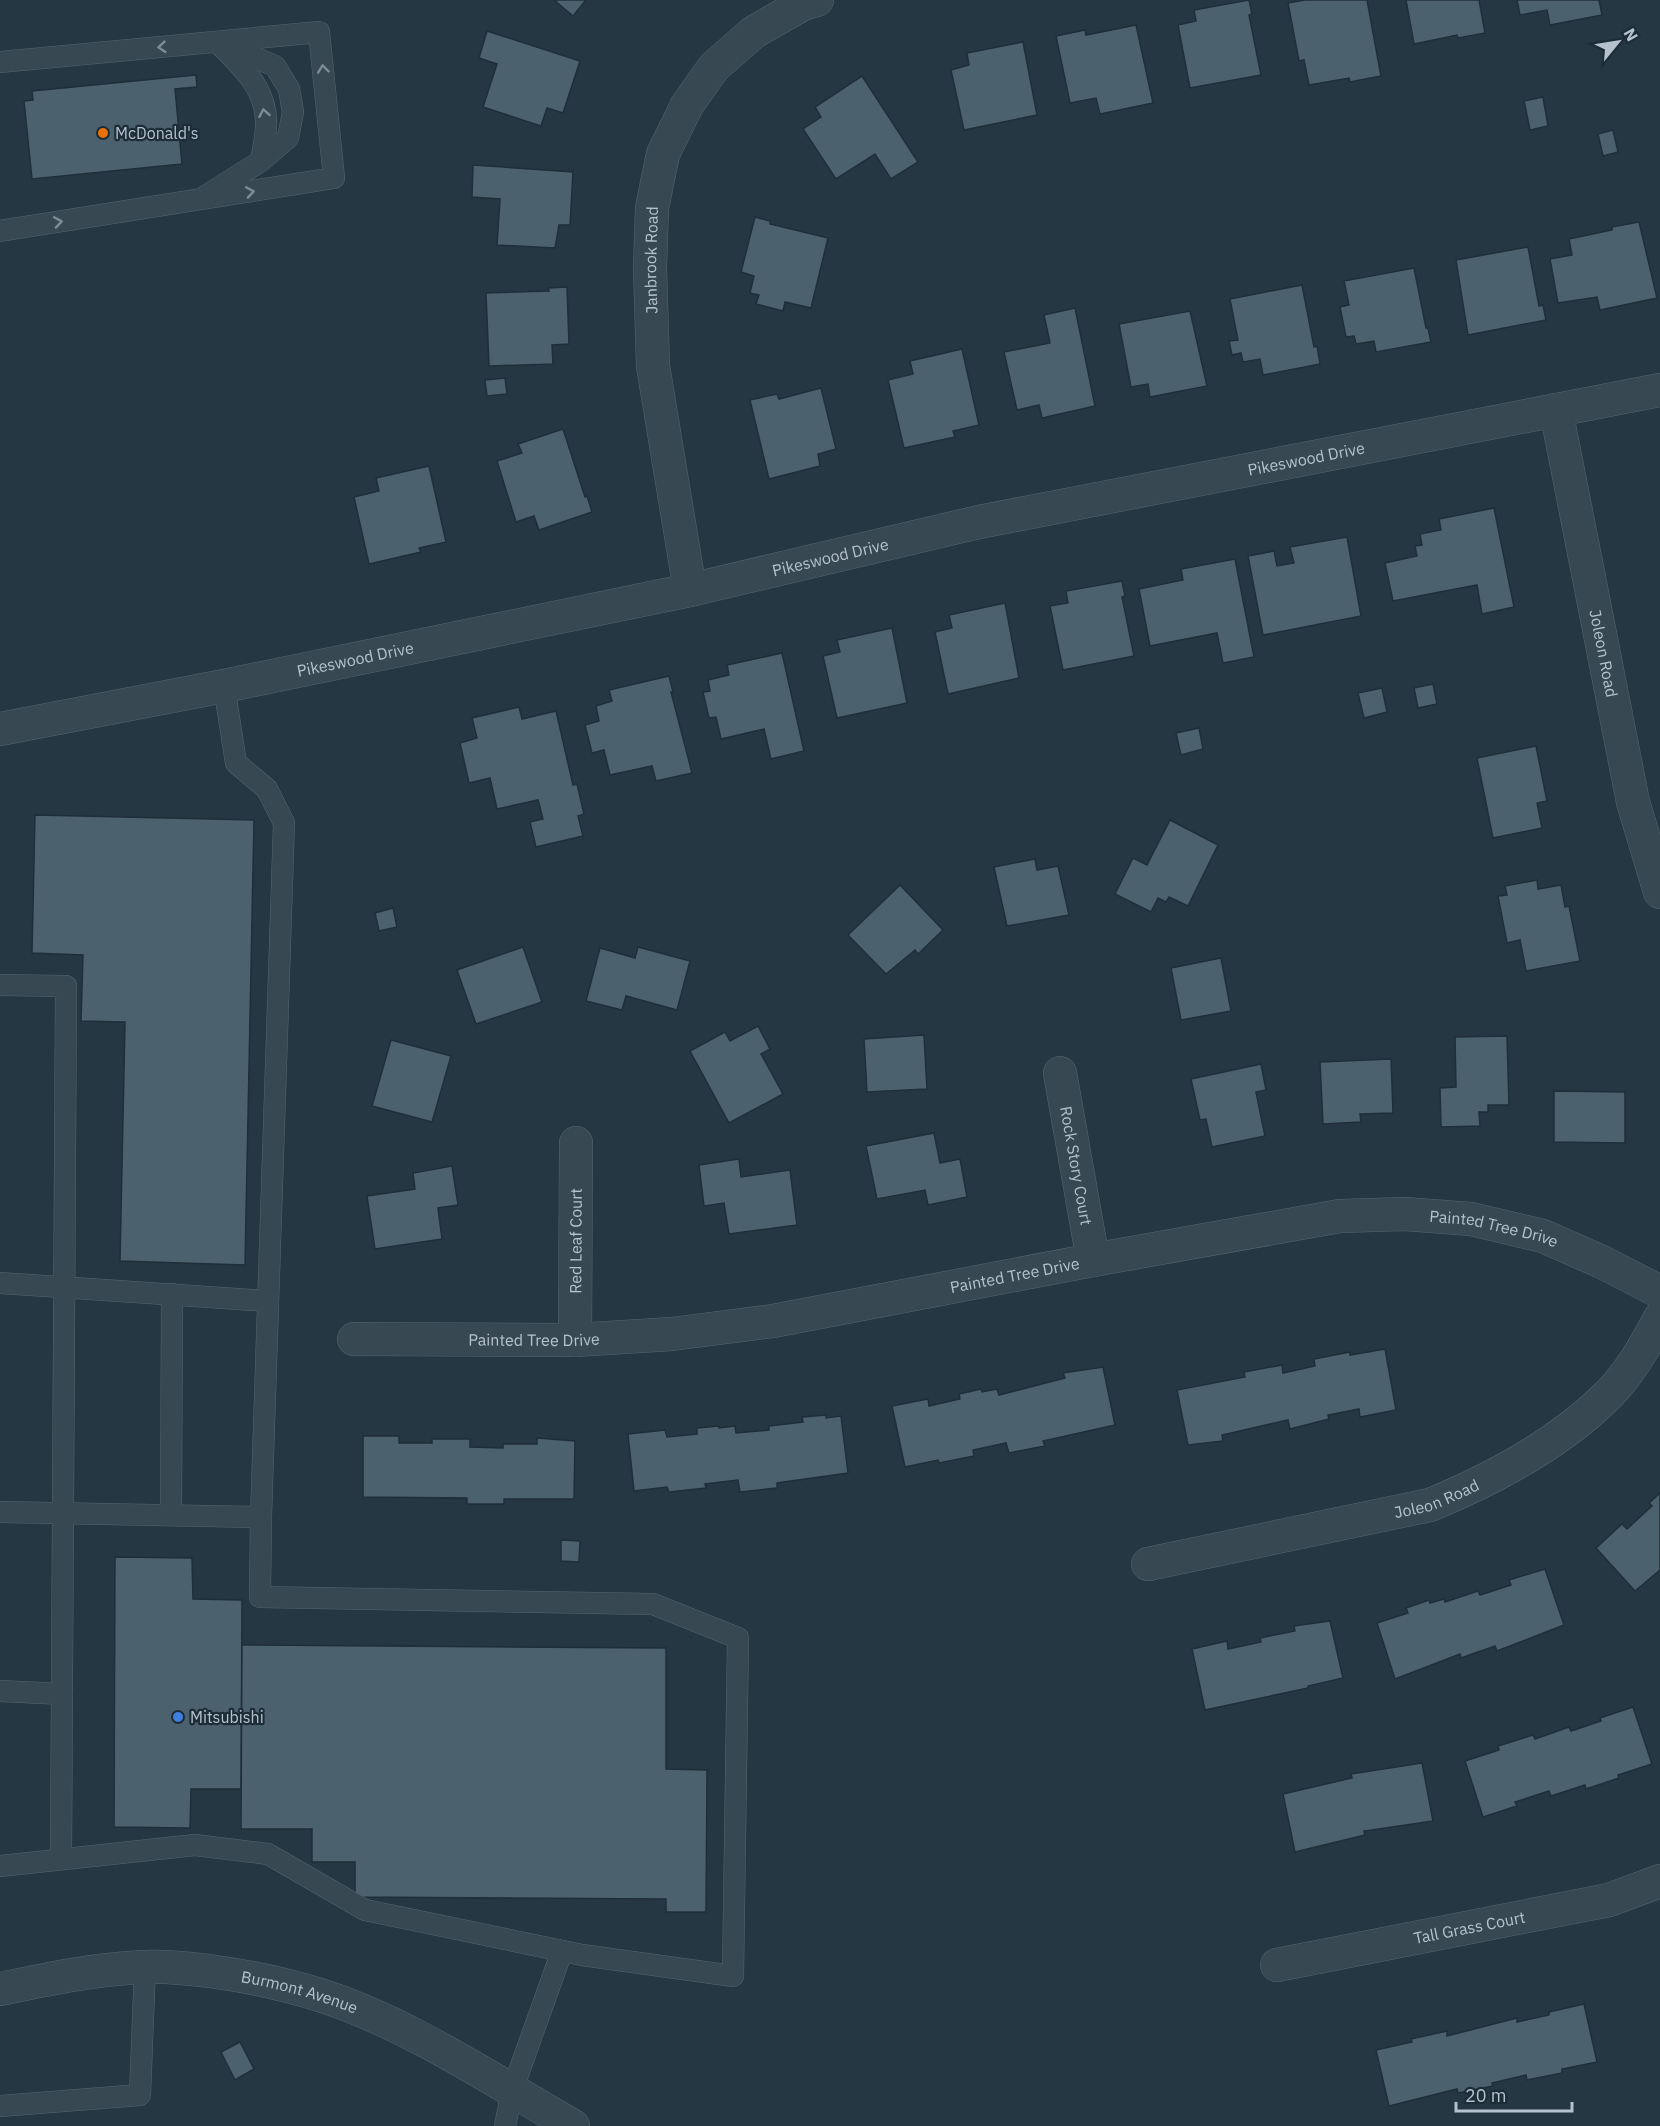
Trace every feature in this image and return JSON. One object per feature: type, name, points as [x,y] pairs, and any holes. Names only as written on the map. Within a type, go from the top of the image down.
[{"type":"street","name":"Janbrook Road","points":[[690,590],[653,366],[650,268],[652,208],[663,154],[687,105],[714,67],[754,32],[803,4],[817,0]]},
{"type":"street","name":"Pikeswood Drive","points":[[0,729],[224,686],[690,590],[979,522],[1660,390]]},
{"type":"street","name":"Joleon Road","points":[[1556,410],[1630,791],[1660,892]]},
{"type":"street","name":"Rock Story Court","points":[[1060,1073],[1093,1260]]},
{"type":"street","name":"Red Leaf Court","points":[[575,1340],[576,1143]]},
{"type":"street","name":"Painted Tree Drive","points":[[354,1339],[575,1340],[672,1334],[773,1320],[1340,1216],[1406,1214],[1471,1219],[1543,1236],[1602,1262],[1660,1292]]},
{"type":"street","name":"Joleon Road","points":[[1148,1564],[1430,1504],[1473,1487],[1569,1428],[1607,1396],[1641,1353],[1660,1318]]},
{"type":"street","name":"Tall Grass Court","points":[[1277,1965],[1609,1900],[1660,1881]]},
{"type":"street","name":"Burmont Avenue","points":[[0,1989],[56,1977],[145,1967],[189,1969],[275,1983],[324,1996],[373,2016],[436,2047],[573,2126]]},
{"type":"lane","points":[[0,62],[319,32],[334,178],[0,231]]},
{"type":"lane","points":[[218,42],[247,71],[260,92],[266,123],[261,161]]},
{"type":"lane","points":[[199,200],[261,161],[288,138],[293,112],[289,89],[275,66],[218,42]]},
{"type":"lane","points":[[0,1866],[195,1845],[268,1854],[365,1910],[562,1951],[733,1976],[738,1638],[653,1604],[260,1597],[284,823],[267,789],[236,763],[224,686]]},
{"type":"lane","points":[[0,985],[66,986],[61,1858]]},
{"type":"lane","points":[[0,1283],[268,1301]]},
{"type":"lane","points":[[171,1515],[172,1294]]},
{"type":"lane","points":[[0,1512],[261,1517]]},
{"type":"lane","points":[[0,1690],[62,1694]]},
{"type":"lane","points":[[505,2126],[512,2091],[562,1951]]},
{"type":"lane","points":[[0,2106],[140,2095],[145,1967]]},
{"type":"building","points":[[554,0],[586,0],[573,16]]},
{"type":"building","points":[[1249,0],[1252,14],[1249,15],[1261,75],[1190,88],[1178,25],[1196,21],[1194,10]]},
{"type":"building","points":[[1305,0],[1367,0],[1381,76],[1350,82],[1349,78],[1309,85],[1304,60],[1299,61],[1288,3]]},
{"type":"building","points":[[1406,0],[1479,0],[1485,33],[1458,38],[1457,35],[1414,44]]},
{"type":"building","points":[[1517,0],[1599,0],[1602,15],[1550,25],[1547,10],[1520,15]]},
{"type":"building","points":[[1136,25],[1153,103],[1100,114],[1096,98],[1070,103],[1056,36],[1085,30],[1086,35]]},
{"type":"building","points":[[487,31],[580,61],[563,113],[547,108],[541,126],[483,107],[497,64],[479,58]]},
{"type":"building","points":[[1023,42],[1037,115],[964,130],[951,70],[969,65],[967,53]]},
{"type":"building","name":"McDonald's","points":[[196,75],[197,87],[175,89],[182,164],[32,179],[24,101],[33,100],[32,91]]},
{"type":"building","points":[[862,76],[918,162],[891,179],[875,154],[836,179],[803,129],[821,117],[815,107]]},
{"type":"building","points":[[1543,97],[1548,126],[1530,130],[1524,101]]},
{"type":"building","points":[[1613,130],[1618,152],[1603,156],[1598,134]]},
{"type":"building","points":[[473,165],[573,172],[570,225],[559,225],[555,248],[497,245],[500,199],[472,197]]},
{"type":"building","points":[[755,217],[770,221],[770,224],[828,238],[811,308],[785,302],[783,311],[756,304],[759,295],[750,293],[754,276],[741,272]]},
{"type":"building","points":[[1639,222],[1657,298],[1600,310],[1597,297],[1558,303],[1550,259],[1572,255],[1569,239]]},
{"type":"building","points":[[1528,247],[1539,306],[1543,305],[1546,320],[1468,335],[1456,260]]},
{"type":"building","points":[[1414,268],[1431,342],[1376,352],[1374,341],[1356,344],[1354,336],[1346,337],[1340,307],[1349,305],[1344,281]]},
{"type":"building","points":[[1302,285],[1314,347],[1317,346],[1320,364],[1263,375],[1260,359],[1243,362],[1241,353],[1232,355],[1229,341],[1238,340],[1230,299]]},
{"type":"building","points":[[567,287],[569,344],[552,345],[553,364],[489,366],[486,293],[549,291],[548,288]]},
{"type":"building","points":[[1075,308],[1095,406],[1042,418],[1039,405],[1017,410],[1004,352],[1050,343],[1044,315]]},
{"type":"building","points":[[1190,311],[1207,386],[1150,397],[1148,384],[1131,387],[1119,324]]},
{"type":"building","points":[[962,349],[979,425],[953,431],[955,437],[904,448],[888,380],[913,374],[910,361]]},
{"type":"building","points":[[505,378],[507,394],[487,396],[485,380]]},
{"type":"building","points":[[821,388],[836,449],[818,454],[820,466],[769,479],[750,400],[777,394],[779,399]]},
{"type":"building","points":[[563,429],[592,512],[539,530],[534,516],[516,522],[497,461],[522,453],[518,444]]},
{"type":"building","points":[[429,466],[446,542],[419,548],[421,552],[369,564],[354,497],[379,491],[376,478]]},
{"type":"building","points":[[1494,508],[1514,607],[1482,614],[1477,585],[1393,601],[1385,563],[1417,556],[1415,546],[1422,545],[1420,534],[1441,530],[1439,519]]},
{"type":"building","points":[[1347,537],[1361,616],[1263,635],[1248,556],[1274,551],[1277,566],[1294,563],[1290,547]]},
{"type":"building","points":[[1235,559],[1254,657],[1223,663],[1217,633],[1150,646],[1139,589],[1183,580],[1181,569]]},
{"type":"building","points":[[1122,581],[1125,596],[1122,597],[1134,656],[1063,670],[1050,606],[1068,603],[1066,591]]},
{"type":"building","points":[[1005,603],[1019,678],[948,694],[935,632],[952,628],[949,615]]},
{"type":"building","points":[[892,628],[907,703],[837,718],[823,656],[840,652],[837,640]]},
{"type":"building","points":[[782,653],[804,751],[771,759],[764,729],[721,739],[716,717],[709,718],[703,692],[710,691],[708,680],[729,675],[727,665]]},
{"type":"building","points":[[669,676],[692,773],[656,781],[652,766],[610,775],[604,750],[592,753],[585,725],[599,721],[596,706],[612,701],[609,690]]},
{"type":"building","points":[[1433,684],[1437,704],[1418,708],[1414,688]]},
{"type":"building","points":[[1382,688],[1387,712],[1364,718],[1358,693]]},
{"type":"building","points":[[519,707],[522,719],[556,711],[573,785],[577,784],[584,814],[578,816],[583,836],[536,847],[530,822],[543,819],[538,800],[497,809],[490,778],[469,783],[460,743],[477,738],[472,718]]},
{"type":"building","points":[[1199,728],[1203,749],[1181,755],[1176,733]]},
{"type":"building","points":[[1536,746],[1547,801],[1537,803],[1542,828],[1493,838],[1477,758]]},
{"type":"building","points":[[35,815],[254,820],[245,1265],[120,1261],[125,1022],[81,1021],[83,955],[32,953]]},
{"type":"building","points":[[1170,820],[1218,845],[1188,906],[1169,897],[1166,902],[1158,898],[1151,912],[1115,894],[1133,858],[1147,865]]},
{"type":"building","points":[[1035,859],[1037,870],[1058,866],[1069,915],[1007,926],[994,867]]},
{"type":"building","points":[[1537,880],[1538,889],[1561,885],[1565,907],[1569,906],[1580,961],[1526,971],[1520,940],[1507,943],[1498,896],[1507,895],[1505,886]]},
{"type":"building","points":[[900,885],[943,930],[918,954],[915,950],[886,974],[848,935]]},
{"type":"building","points":[[393,908],[397,927],[379,931],[375,913]]},
{"type":"building","points":[[523,947],[542,1002],[476,1024],[457,970]]},
{"type":"building","points":[[638,947],[690,961],[677,1010],[626,996],[622,1010],[586,1001],[600,948],[635,958]]},
{"type":"building","points":[[1221,958],[1231,1011],[1181,1020],[1171,968]]},
{"type":"building","points":[[758,1026],[770,1049],[761,1054],[783,1094],[729,1123],[690,1051],[725,1032],[730,1041]]},
{"type":"building","points":[[924,1035],[927,1089],[867,1092],[864,1039]]},
{"type":"building","points":[[1507,1036],[1509,1105],[1488,1105],[1488,1112],[1479,1112],[1480,1126],[1441,1127],[1440,1088],[1456,1087],[1455,1037]]},
{"type":"building","points":[[391,1040],[451,1056],[432,1122],[372,1106]]},
{"type":"building","points":[[1391,1059],[1393,1113],[1360,1114],[1361,1122],[1323,1124],[1320,1062]]},
{"type":"building","points":[[1261,1064],[1266,1090],[1256,1092],[1265,1136],[1212,1147],[1206,1119],[1200,1120],[1191,1079]]},
{"type":"building","points":[[1554,1091],[1625,1092],[1625,1143],[1554,1142]]},
{"type":"building","points":[[934,1133],[940,1163],[960,1159],[967,1197],[928,1205],[925,1190],[877,1199],[866,1146]]},
{"type":"building","points":[[739,1159],[741,1177],[790,1170],[797,1225],[729,1234],[724,1203],[704,1206],[699,1165]]},
{"type":"building","points":[[452,1166],[458,1205],[438,1208],[442,1239],[375,1249],[367,1196],[415,1189],[413,1173]]},
{"type":"building","points":[[1385,1349],[1396,1410],[1360,1417],[1359,1409],[1328,1415],[1329,1419],[1290,1429],[1288,1420],[1222,1435],[1223,1441],[1188,1445],[1177,1390],[1245,1377],[1244,1372],[1282,1365],[1283,1373],[1315,1366],[1314,1359],[1350,1352],[1350,1355]]},
{"type":"building","points":[[1103,1367],[1115,1425],[1043,1441],[1045,1446],[1009,1453],[1006,1443],[973,1450],[974,1456],[905,1467],[892,1406],[928,1399],[929,1406],[960,1399],[959,1394],[981,1389],[982,1392],[997,1389],[999,1395],[1065,1378],[1063,1373]]},
{"type":"building","points":[[826,1415],[826,1418],[841,1416],[848,1473],[777,1483],[777,1488],[740,1492],[738,1480],[705,1484],[706,1488],[669,1492],[667,1487],[634,1491],[628,1434],[665,1430],[667,1437],[697,1434],[697,1428],[719,1426],[719,1428],[735,1426],[736,1433],[769,1430],[769,1426],[803,1422],[802,1417]]},
{"type":"building","points":[[363,1436],[399,1436],[399,1443],[432,1443],[432,1439],[470,1439],[470,1447],[503,1448],[503,1444],[537,1444],[537,1438],[575,1441],[574,1499],[504,1499],[504,1504],[467,1504],[467,1498],[363,1497]]},
{"type":"building","points":[[1660,1493],[1660,1570],[1635,1591],[1596,1548],[1622,1524],[1627,1529],[1652,1506],[1649,1503]]},
{"type":"building","points":[[561,1540],[580,1541],[579,1562],[561,1561]]},
{"type":"building","name":"Mitsubishi","points":[[115,1557],[192,1558],[193,1599],[242,1600],[241,1789],[191,1789],[190,1828],[114,1827]]},
{"type":"building","points":[[1545,1569],[1564,1625],[1497,1651],[1495,1646],[1461,1658],[1460,1654],[1395,1679],[1377,1623],[1408,1613],[1406,1608],[1429,1600],[1430,1603],[1444,1599],[1445,1602],[1478,1591],[1480,1595],[1511,1585],[1509,1580]]},
{"type":"building","points":[[1330,1621],[1343,1678],[1308,1686],[1308,1688],[1205,1710],[1192,1649],[1227,1641],[1228,1649],[1261,1642],[1260,1638],[1295,1631],[1294,1626]]},
{"type":"building","points":[[242,1645],[666,1648],[666,1769],[707,1770],[706,1912],[666,1912],[666,1899],[355,1897],[355,1862],[312,1862],[312,1829],[241,1829]]},
{"type":"building","points":[[1633,1707],[1652,1764],[1586,1789],[1585,1785],[1551,1796],[1549,1791],[1515,1802],[1517,1806],[1483,1817],[1465,1761],[1499,1750],[1498,1746],[1533,1735],[1535,1739],[1569,1727],[1571,1731]]},
{"type":"building","points":[[1422,1763],[1433,1821],[1364,1831],[1365,1835],[1295,1852],[1283,1794],[1352,1778],[1351,1774]]},
{"type":"building","points":[[1584,2004],[1597,2062],[1562,2069],[1562,2073],[1527,2080],[1526,2075],[1492,2083],[1493,2086],[1458,2093],[1457,2089],[1389,2106],[1376,2050],[1447,2031],[1447,2036],[1517,2018],[1517,2022],[1549,2015],[1549,2012]]},
{"type":"building","points":[[240,2042],[254,2069],[235,2080],[221,2052]]},
{"type":"place","name":"McDonald's","points":[[103,133]]},
{"type":"place","name":"Mitsubishi","points":[[178,1717]]}]
